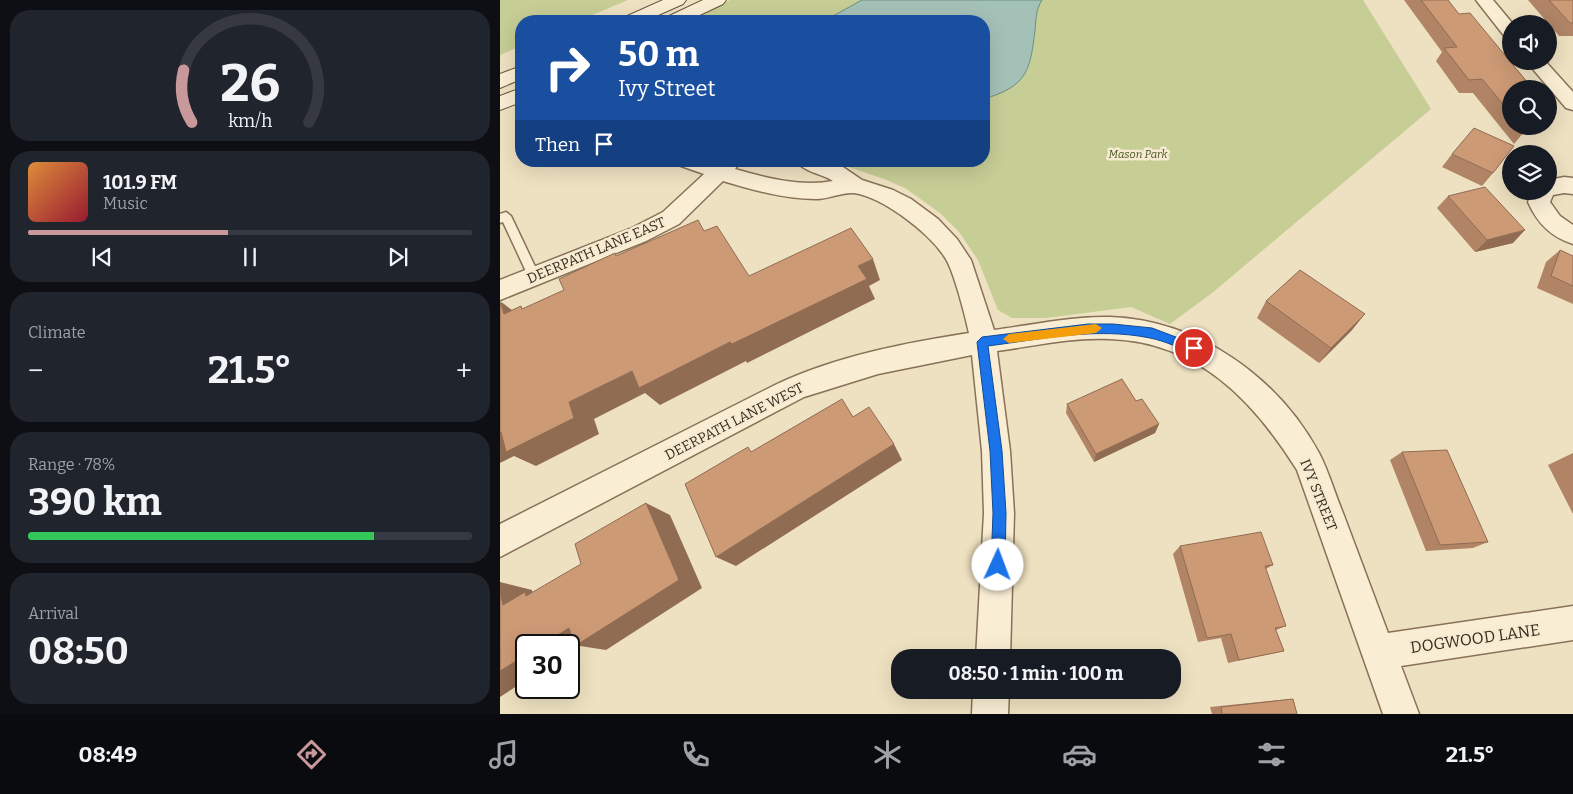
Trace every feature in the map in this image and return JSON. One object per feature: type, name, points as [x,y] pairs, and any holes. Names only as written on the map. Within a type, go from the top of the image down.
[{"type":"main road","points":[[644,15],[677,0]]},
{"type":"main road","points":[[686,15],[717,0]]},
{"type":"main road","points":[[500,82],[515,75]]},
{"type":"main road","points":[[500,104],[515,97]]},
{"type":"street","points":[[1484,0],[1502,22]]},
{"type":"street","points":[[1543,70],[1573,104]]},
{"type":"street","points":[[725,167],[783,187],[817,191],[854,185]]},
{"type":"street","name":"DEERPATH LANE EAST","points":[[500,290],[638,235],[671,218],[725,167]]},
{"type":"street","points":[[824,167],[832,170],[854,185],[885,196],[903,205],[930,225],[949,245],[959,260],[982,332],[996,451],[1000,513],[993,649]]},
{"type":"street","points":[[1557,186],[1573,186]]},
{"type":"street","points":[[1540,200],[1543,212],[1552,223],[1573,235]]},
{"type":"street","name":"IVY STREET","points":[[982,342],[1088,328],[1113,328],[1152,333],[1204,353],[1249,384],[1268,405],[1309,463],[1401,714]]},
{"type":"street","name":"DEERPATH LANE WEST","points":[[500,541],[798,387],[883,360],[982,342]]},
{"type":"street","name":"DOGWOOD LANE","points":[[1378,652],[1573,623]]},
{"type":"street","points":[[990,714],[991,699]]},
{"type":"lane","points":[[500,219],[506,216],[534,277]]},
{"type":"green space","points":[[500,0],[628,0],[592,15],[515,15],[515,49],[500,55]]},
{"type":"green space","name":"Mason Park","points":[[730,0],[1363,0],[1431,109],[1212,293],[1170,324],[1131,307],[1046,318],[1012,318],[998,310],[978,260],[959,232],[940,213],[905,188],[849,167],[990,167],[990,15],[699,15]]},
{"type":"water","points":[[862,0],[1042,0],[1037,14],[1028,67],[1017,83],[1009,89],[990,97],[990,15],[835,15]]},
{"type":"building","points":[[1421,0],[1448,0],[1459,14],[1470,13],[1502,52],[1502,70],[1517,70],[1526,80],[1502,80],[1502,103],[1482,79],[1469,80],[1444,48],[1457,47]]},
{"type":"building","points":[[1549,0],[1573,0],[1573,23],[1570,23]]},
{"type":"building","points":[[1474,128],[1512,145],[1502,145],[1502,161],[1493,173],[1452,154]]},
{"type":"building","points":[[1485,187],[1525,230],[1487,240],[1448,196]]},
{"type":"building","points":[[698,220],[704,231],[717,226],[749,276],[851,228],[873,259],[858,266],[867,279],[732,344],[730,342],[639,388],[632,371],[569,402],[574,418],[506,452],[500,433],[500,303],[504,314],[521,306],[522,309],[564,290],[559,279],[615,253],[616,256]]},
{"type":"building","points":[[1560,250],[1573,256],[1573,286],[1551,276]]},
{"type":"building","points":[[1300,270],[1365,314],[1331,348],[1266,301]]},
{"type":"building","points":[[1122,379],[1136,401],[1142,399],[1159,424],[1096,454],[1067,404]]},
{"type":"building","points":[[842,399],[853,417],[869,407],[894,444],[716,557],[685,484],[748,447],[751,452]]},
{"type":"building","points":[[1447,450],[1488,542],[1440,545],[1402,452]]},
{"type":"building","points":[[646,503],[679,580],[580,643],[580,634],[571,634],[569,628],[559,634],[515,634],[515,662],[500,671],[500,592],[503,605],[525,592],[526,596],[581,564],[575,544]]},
{"type":"building","points":[[1261,532],[1273,565],[1265,566],[1286,626],[1275,628],[1284,651],[1239,660],[1231,634],[1207,638],[1180,546]]},
{"type":"building","points":[[1293,699],[1297,714],[1222,714],[1221,707]]},
{"type":"slow traffic","points":[[1009,339],[1096,328]]},
{"type":"route","points":[[998,565],[1000,513],[996,451],[982,342],[1088,328],[1113,328],[1152,333],[1194,348]]}]
